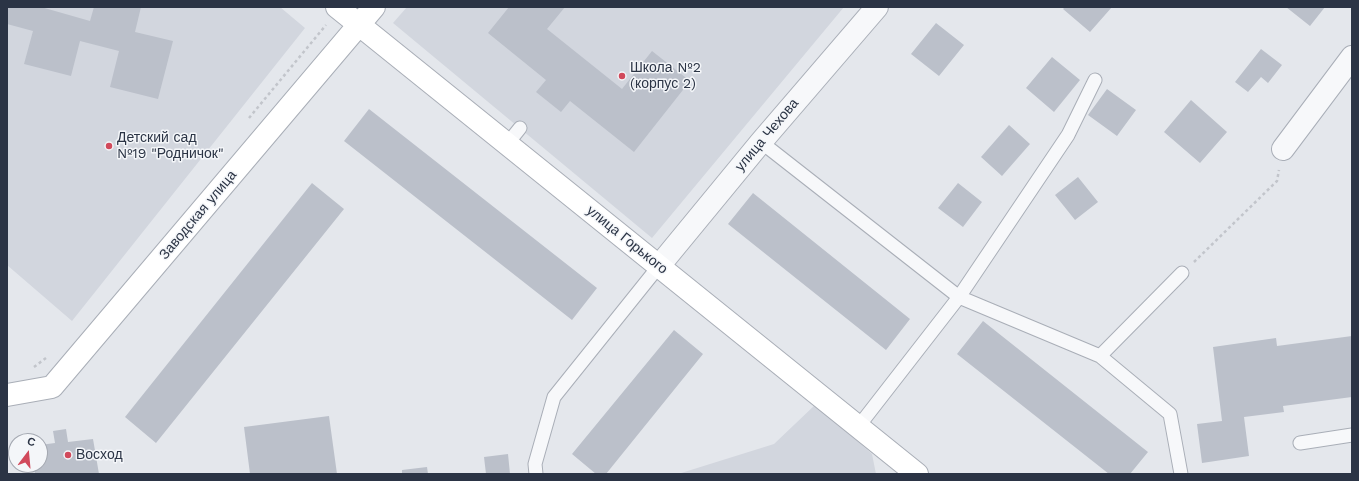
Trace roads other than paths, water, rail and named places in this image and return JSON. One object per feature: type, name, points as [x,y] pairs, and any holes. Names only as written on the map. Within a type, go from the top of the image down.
[{"type":"street","name":"улица Горького","points":[[337,7],[359,25],[514,136],[659,266],[917,474]]},
{"type":"street","name":"Заводская улица","points":[[7,395],[52,387],[374,7]]},
{"type":"street","name":"улица Чехова","points":[[659,266],[761,142],[877,7]]},
{"type":"street","points":[[1283,150],[1352,57]]},
{"type":"lane","points":[[858,427],[959,297],[1068,135],[1095,80]]},
{"type":"lane","points":[[761,142],[959,297],[1100,356],[1170,414],[1181,474]]},
{"type":"lane","points":[[536,474],[535,464],[554,397],[659,266]]},
{"type":"lane","points":[[1100,356],[1182,273]]},
{"type":"lane","points":[[1300,443],[1352,435]]},
{"type":"place","name":"Школа №2 (корпус 2)","points":[[622,76]]},
{"type":"place","name":"Детский сад №19 \"Родничок\"","points":[[109,146]]},
{"type":"place","name":"Восход","points":[[68,455]]}]
